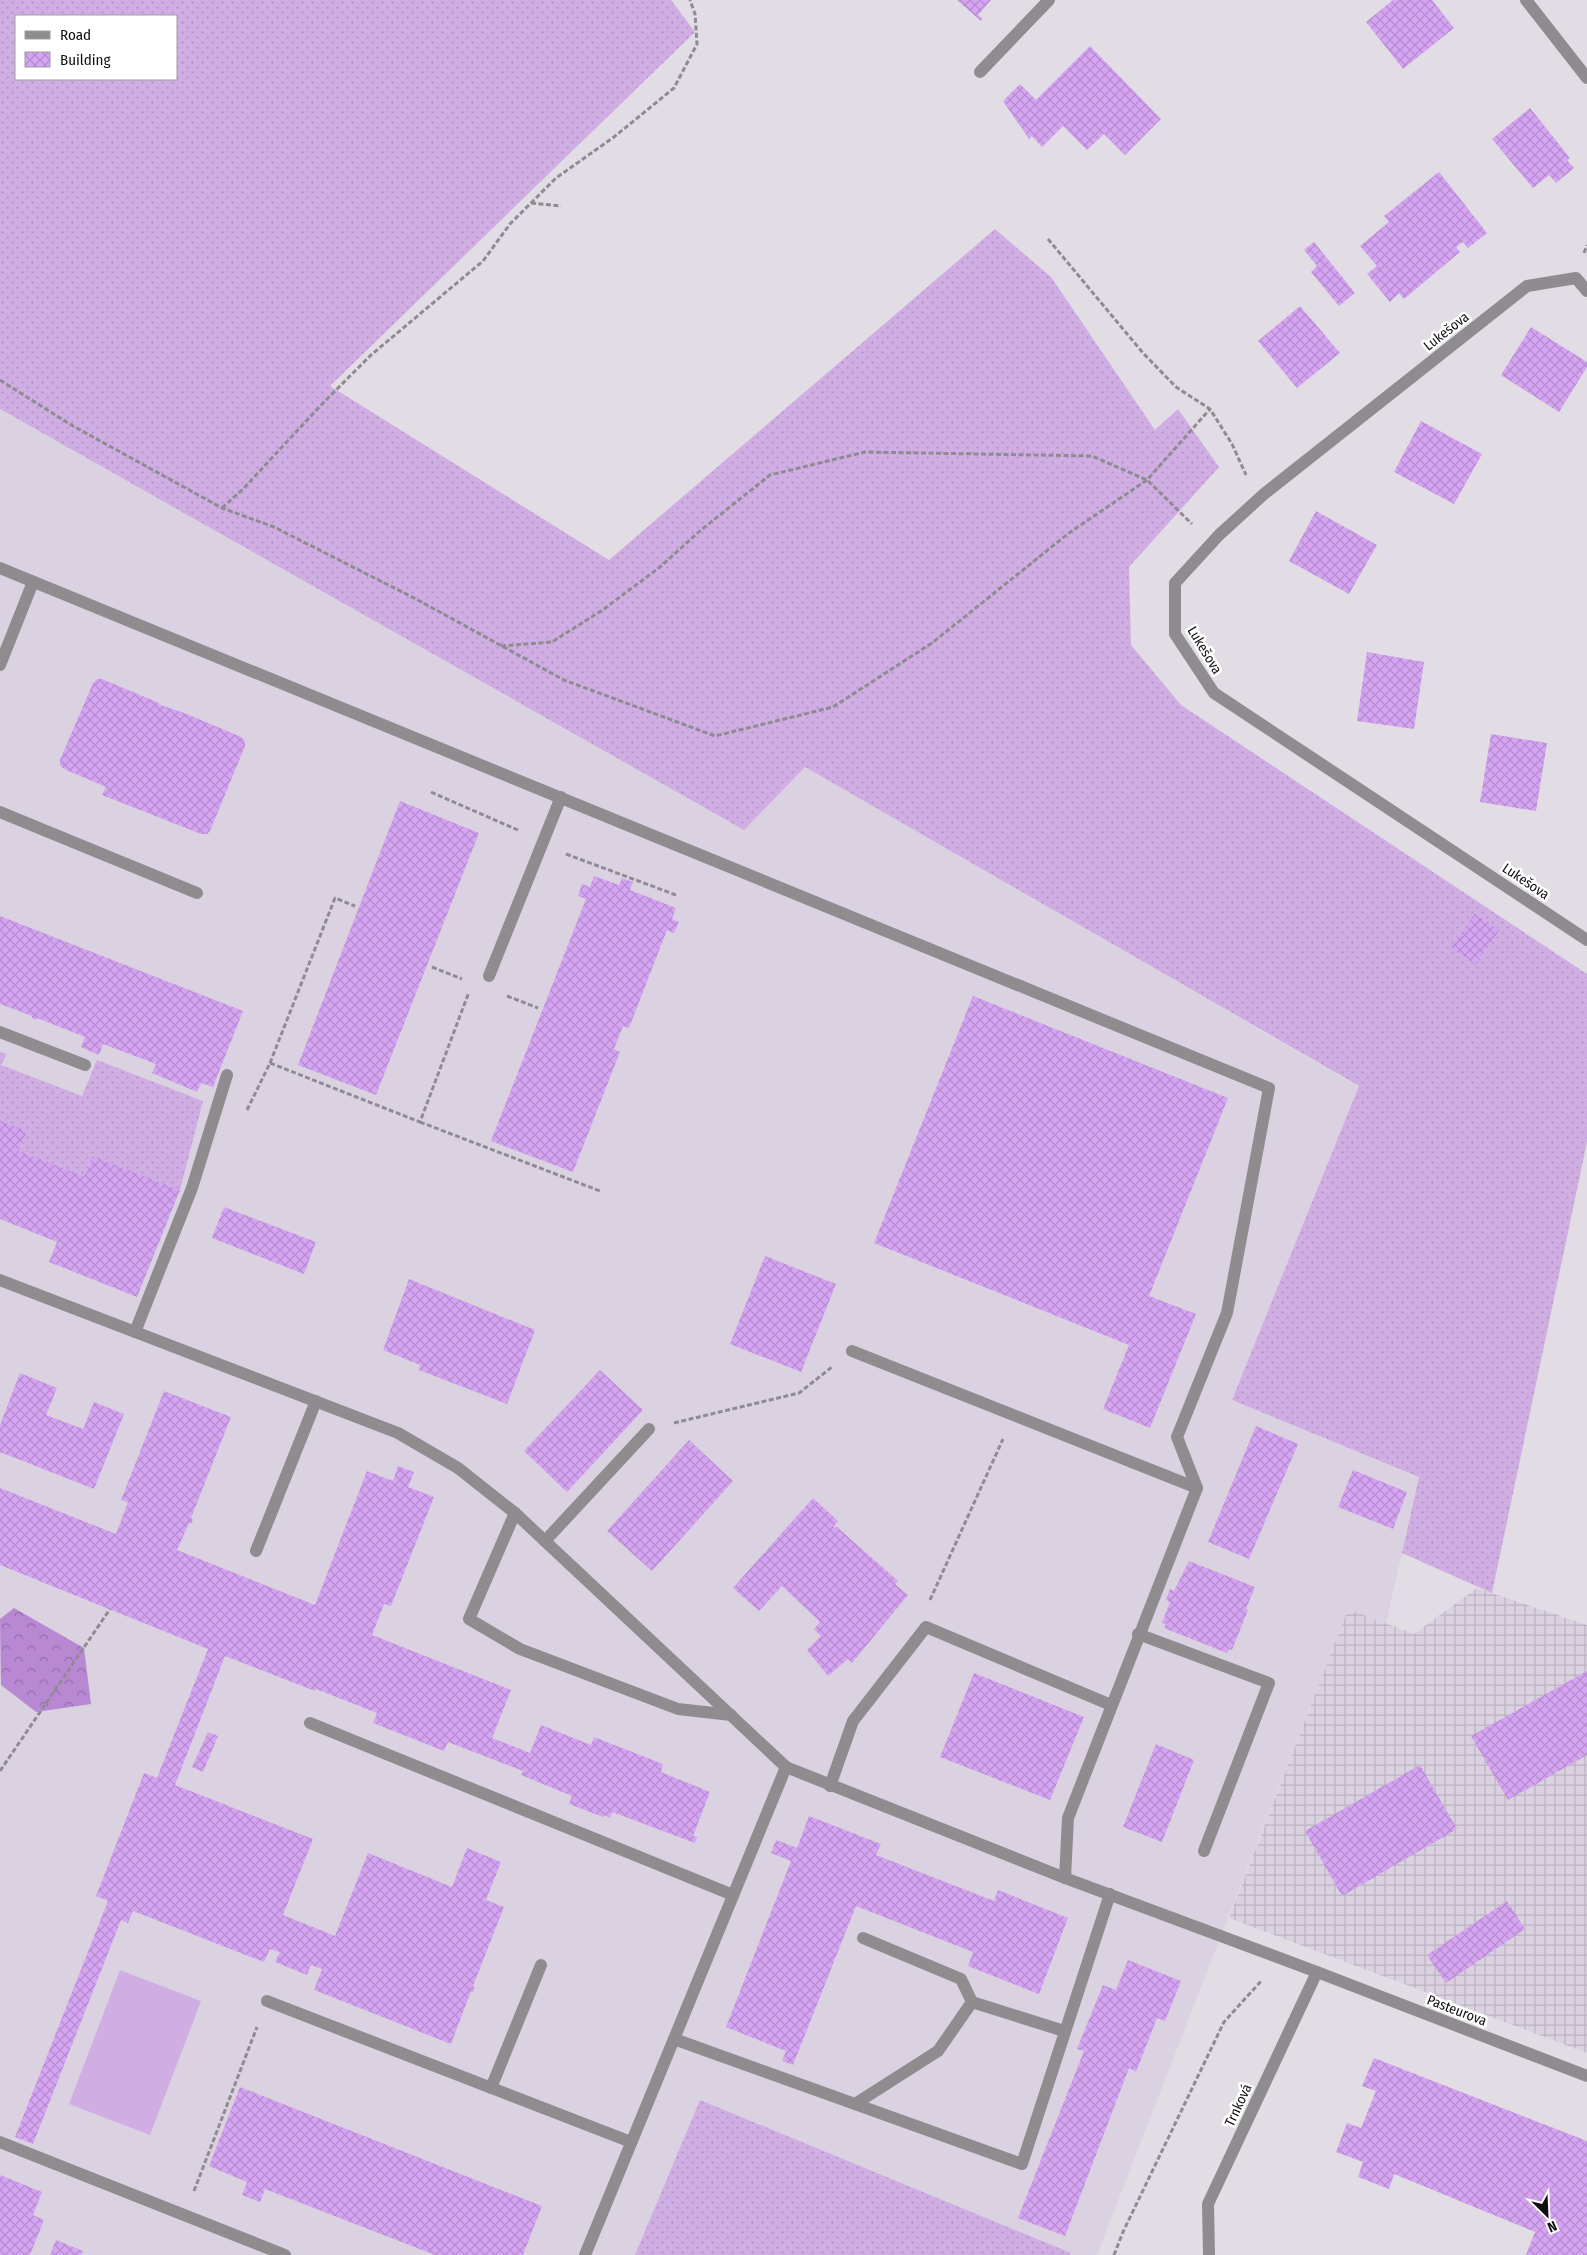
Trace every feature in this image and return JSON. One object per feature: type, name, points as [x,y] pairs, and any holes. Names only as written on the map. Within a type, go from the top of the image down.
[{"type":"street","points":[[980,72],[1049,0]]},
{"type":"street","points":[[1526,0],[1587,78]]},
{"type":"street","name":"Lukešova","points":[[1587,291],[1576,278],[1527,286],[1264,494],[1212,543],[1174,583],[1175,634],[1214,693],[1587,940]]},
{"type":"street","points":[[0,568],[1269,1088],[1227,1312],[1177,1437],[1197,1488],[1138,1634],[1068,1818],[1065,1878]]},
{"type":"street","points":[[0,665],[33,582]]},
{"type":"street","points":[[489,976],[561,797]]},
{"type":"street","points":[[0,812],[197,893]]},
{"type":"street","points":[[0,1032],[85,1065]]},
{"type":"street","points":[[135,1332],[192,1188],[227,1075]]},
{"type":"street","points":[[0,1280],[398,1433],[458,1468],[515,1513],[786,1767],[585,2255]]},
{"type":"street","points":[[852,1351],[1197,1488]]},
{"type":"street","points":[[256,1551],[316,1401]]},
{"type":"street","points":[[545,1541],[649,1429]]},
{"type":"street","points":[[515,1513],[469,1618],[520,1649],[678,1708],[731,1715]]},
{"type":"street","points":[[830,1786],[853,1721],[926,1627],[1111,1705]]},
{"type":"street","points":[[1138,1634],[1269,1684],[1204,1851]]},
{"type":"street","points":[[310,1723],[733,1895]]},
{"type":"street","name":"Pasteurova","points":[[786,1767],[1065,1878],[1587,2076]]},
{"type":"street","points":[[674,2039],[1022,2164],[1110,1894]]},
{"type":"street","points":[[863,1938],[961,1979],[972,2002],[1064,2031]]},
{"type":"street","points":[[491,2088],[541,1965]]},
{"type":"street","name":"Trnková","points":[[1209,2255],[1208,2204],[1317,1972]]},
{"type":"street","points":[[267,2001],[631,2142]]},
{"type":"street","points":[[855,2104],[938,2051],[972,2002]]},
{"type":"street","points":[[0,2142],[285,2255]]},
{"type":"path","points":[[222,508],[243,489],[323,403],[371,355],[483,261],[510,224],[556,178],[614,137],[674,88],[696,44],[695,14],[690,0]]},
{"type":"path","points":[[531,203],[561,206]]},
{"type":"path","points":[[1048,239],[1156,367],[1176,387],[1210,409],[1232,444],[1250,483],[1264,494]]},
{"type":"path","points":[[0,380],[73,426],[222,508],[274,528],[416,599],[564,680],[714,736],[833,707],[932,643],[1069,533],[1147,480],[1210,409]]},
{"type":"path","points":[[500,646],[552,642],[604,610],[660,567],[701,530],[770,474],[865,452],[1092,456],[1147,480],[1212,543]]},
{"type":"path","points":[[246,1112],[270,1063],[335,898],[355,906]]},
{"type":"path","points":[[420,1122],[472,983]]},
{"type":"path","points":[[499,993],[538,1008]]},
{"type":"path","points":[[270,1063],[600,1191]]},
{"type":"path","points":[[649,1429],[799,1393],[852,1351]]},
{"type":"path","points":[[926,1627],[928,1604],[1014,1415]]},
{"type":"path","points":[[0,1771],[110,1609]]},
{"type":"path","points":[[1114,2255],[1123,2232],[1224,2022],[1254,1988],[1285,1961]]},
{"type":"path","points":[[185,2215],[267,2001]]},
{"type":"shaded area","points":[[0,0],[671,0],[695,32],[330,386],[609,560],[995,229],[1051,277],[1155,430],[1178,409],[1219,467],[1129,567],[1131,645],[1181,705],[1587,974],[1587,1142],[1492,1593],[1402,1553],[1419,1477],[1232,1400],[1359,1086],[805,767],[744,830],[0,409]],"holes":[[[1475,913],[1500,930],[1476,965],[1452,948]]]},
{"type":"shaded area","points":[[0,409],[744,830],[804,766],[1359,1087],[1232,1400],[1419,1477],[1386,1623],[1348,1609],[1097,2255],[0,2255]]},
{"type":"shaded area","points":[[0,1052],[7,1054],[1,1065],[82,1096],[97,1060],[203,1101],[180,1190],[93,1156],[84,1176],[19,1151],[27,1131],[0,1120]]},
{"type":"shaded area","points":[[1477,1588],[1587,1625],[1587,2053],[1229,1918],[1348,1609],[1414,1634]]},
{"type":"shaded area","points":[[120,1970],[201,2001],[150,2135],[69,2104]]},
{"type":"shaded area","points":[[700,2100],[1071,2253],[1070,2255],[635,2255]]},
{"type":"green space","points":[[14,1608],[84,1648],[91,1704],[36,1712],[1,1685],[0,1619]]},
{"type":"building","points":[[957,0],[991,0],[978,15],[982,18],[981,21]]},
{"type":"building","points":[[1393,0],[1432,0],[1454,28],[1403,69],[1366,22]]},
{"type":"building","points":[[1090,46],[1161,119],[1125,155],[1104,134],[1087,150],[1063,126],[1042,147],[1032,136],[1029,139],[1003,101],[1020,84],[1036,100]]},
{"type":"building","points":[[1530,108],[1570,158],[1567,160],[1574,168],[1556,183],[1549,175],[1533,188],[1492,139]]},
{"type":"building","points":[[1439,172],[1487,233],[1468,248],[1463,242],[1456,247],[1460,252],[1404,299],[1399,293],[1390,302],[1367,274],[1377,266],[1360,246],[1389,222],[1384,216]]},
{"type":"building","points":[[1314,242],[1355,293],[1339,306],[1311,272],[1317,266],[1304,250]]},
{"type":"building","points":[[1300,306],[1340,353],[1297,388],[1258,341]]},
{"type":"building","points":[[1531,327],[1587,362],[1587,367],[1559,412],[1501,375]]},
{"type":"building","points":[[1421,421],[1482,454],[1454,504],[1394,472]]},
{"type":"building","points":[[1316,511],[1377,545],[1349,594],[1289,561]]},
{"type":"building","points":[[1367,652],[1424,662],[1414,729],[1357,721]]},
{"type":"building","points":[[97,679],[102,679],[158,704],[187,714],[241,737],[245,741],[245,746],[210,831],[207,834],[201,834],[102,795],[106,787],[64,769],[60,765],[60,760],[93,683]]},
{"type":"building","points":[[1491,734],[1547,743],[1536,811],[1480,802]]},
{"type":"building","points":[[400,801],[479,833],[376,1095],[298,1065]]},
{"type":"building","points":[[594,876],[619,885],[622,878],[633,882],[630,890],[676,908],[672,919],[679,922],[674,933],[667,930],[629,1028],[623,1026],[614,1049],[620,1052],[573,1172],[491,1141],[586,899],[578,896],[582,884],[590,887]]},
{"type":"building","points":[[1475,913],[1500,930],[1476,965],[1451,948]]},
{"type":"building","points":[[0,916],[243,1011],[213,1087],[201,1083],[197,1092],[152,1073],[156,1064],[103,1044],[99,1055],[81,1047],[85,1037],[37,1018],[36,1020],[32,1016],[0,1004]]},
{"type":"building","points":[[973,996],[1228,1098],[1149,1296],[1196,1314],[1150,1428],[1103,1409],[1129,1345],[874,1243]]},
{"type":"building","points":[[0,1120],[27,1131],[19,1151],[84,1176],[93,1156],[180,1190],[137,1297],[49,1262],[57,1242],[0,1219]]},
{"type":"building","points":[[224,1207],[316,1242],[304,1274],[212,1238]]},
{"type":"building","points":[[765,1256],[836,1284],[801,1372],[730,1344]]},
{"type":"building","points":[[409,1279],[535,1330],[507,1404],[419,1370],[420,1365],[383,1350]]},
{"type":"building","points":[[600,1370],[643,1410],[567,1492],[524,1451]]},
{"type":"building","points":[[20,1373],[57,1388],[46,1415],[83,1429],[94,1402],[124,1414],[94,1489],[0,1452],[0,1425]]},
{"type":"building","points":[[164,1391],[231,1417],[191,1518],[193,1520],[191,1524],[189,1523],[177,1550],[315,1605],[367,1471],[393,1481],[398,1466],[414,1472],[408,1487],[434,1497],[391,1606],[384,1604],[372,1635],[511,1690],[492,1738],[530,1753],[541,1725],[591,1745],[594,1737],[663,1764],[661,1772],[710,1792],[693,1836],[697,1837],[695,1843],[612,1812],[610,1818],[604,1815],[603,1817],[569,1804],[572,1796],[521,1775],[523,1771],[448,1742],[444,1751],[373,1723],[377,1713],[225,1656],[175,1785],[313,1839],[283,1915],[335,1936],[368,1853],[452,1887],[467,1848],[501,1862],[486,1900],[504,1907],[473,1986],[475,1988],[473,1992],[471,1991],[451,2044],[314,1990],[322,1969],[311,1965],[307,1975],[275,1962],[280,1952],[270,1949],[264,1962],[133,1911],[128,1923],[121,1920],[33,2144],[15,2137],[108,1901],[96,1896],[144,1773],[157,1778],[208,1649],[0,1565],[0,1488],[116,1534],[128,1502],[121,1500]]},
{"type":"building","points":[[1256,1426],[1298,1444],[1249,1559],[1208,1542]]},
{"type":"building","points":[[689,1440],[733,1481],[652,1571],[607,1531]]},
{"type":"building","points":[[1353,1470],[1407,1492],[1393,1529],[1338,1507]]},
{"type":"building","points":[[813,1498],[838,1521],[833,1527],[837,1527],[898,1581],[895,1584],[908,1595],[852,1663],[848,1659],[828,1676],[807,1650],[821,1636],[814,1629],[820,1622],[782,1586],[759,1611],[733,1588]]},
{"type":"building","points":[[1189,1561],[1255,1587],[1232,1650],[1229,1649],[1227,1653],[1164,1628],[1166,1624],[1162,1623],[1170,1602],[1166,1600],[1170,1589],[1174,1591]]},
{"type":"building","points":[[1587,1671],[1587,1755],[1508,1800],[1471,1736]]},
{"type":"building","points":[[974,1673],[1084,1717],[1050,1800],[940,1757]]},
{"type":"building","points":[[208,1732],[218,1736],[203,1772],[192,1767]]},
{"type":"building","points":[[1156,1744],[1194,1760],[1162,1842],[1123,1827]]},
{"type":"building","points":[[1420,1765],[1457,1829],[1342,1896],[1305,1831]]},
{"type":"building","points":[[809,1816],[881,1844],[876,1855],[994,1901],[998,1890],[1068,1918],[1039,1994],[968,1966],[973,1952],[856,1906],[793,2065],[782,2061],[786,2051],[726,2027],[791,1861],[771,1853],[776,1840],[797,1848]]},
{"type":"building","points":[[1507,1901],[1525,1929],[1446,1983],[1427,1955]]},
{"type":"building","points":[[1128,1960],[1181,1981],[1165,2021],[1157,2018],[1136,2072],[1129,2068],[1065,2236],[1018,2218],[1084,2051],[1077,2049],[1103,1985],[1116,1990]]},
{"type":"building","points":[[1374,2058],[1587,2141],[1587,2255],[1526,2255],[1535,2232],[1394,2174],[1389,2189],[1358,2177],[1363,2162],[1336,2152],[1347,2123],[1361,2128],[1376,2091],[1362,2086]]},
{"type":"building","points":[[240,2087],[542,2206],[523,2255],[435,2255],[265,2189],[260,2202],[242,2195],[247,2182],[209,2166]]},
{"type":"building","points":[[0,2175],[42,2192],[33,2215],[44,2220],[30,2255],[0,2255]]},
{"type":"building","points":[[56,2240],[83,2251],[81,2255],[50,2255]]}]
